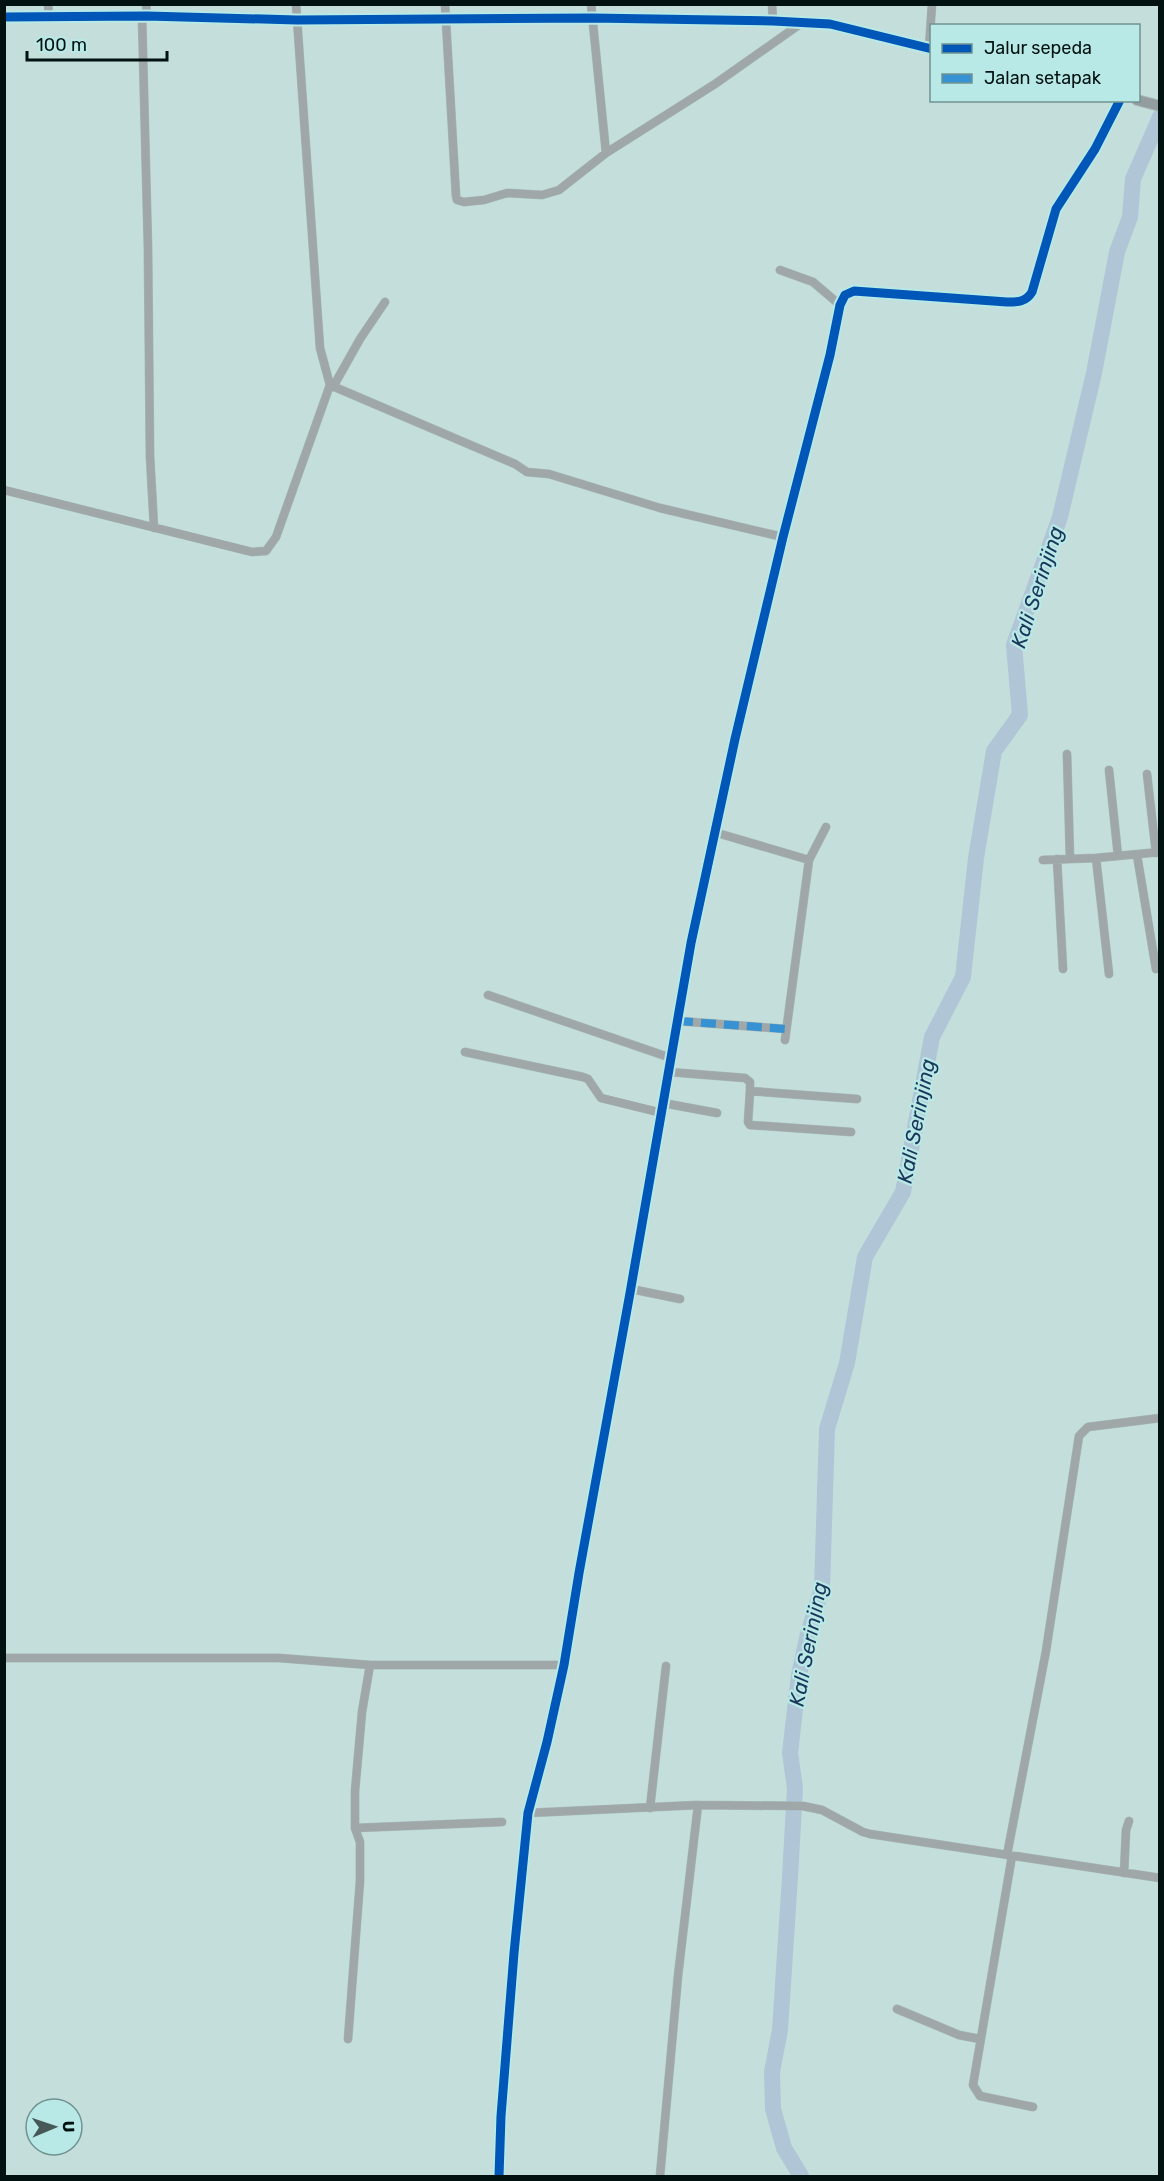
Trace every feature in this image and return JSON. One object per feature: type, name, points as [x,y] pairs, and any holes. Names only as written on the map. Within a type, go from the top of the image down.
[{"type":"street","points":[[48,4],[50,17]]},
{"type":"street","points":[[146,4],[150,456],[154,528]]},
{"type":"street","points":[[296,4],[320,348],[331,386]]},
{"type":"street","points":[[445,4],[457,200],[464,202],[484,200],[507,193],[542,195],[552,193],[606,153],[716,84],[803,22]]},
{"type":"street","points":[[591,4],[606,153]]},
{"type":"street","points":[[771,4],[773,21]]},
{"type":"street","points":[[931,24],[932,4]]},
{"type":"street","points":[[4,17],[145,16],[297,20],[592,18],[803,22],[830,24],[930,49]]},
{"type":"street","points":[[1140,101],[1157,105]]},
{"type":"street","points":[[499,2176],[501,2116],[514,1953],[528,1813],[548,1742],[564,1665],[580,1562],[631,1289],[691,943],[714,832],[783,537],[830,355],[840,305],[845,295],[854,291],[1006,302],[1028,298],[1032,292],[1056,208],[1095,149],[1119,102]]},
{"type":"street","points":[[780,270],[813,282],[840,305]]},
{"type":"street","points":[[4,490],[252,552],[269,549],[280,526],[331,386],[385,302]]},
{"type":"street","points":[[331,386],[431,426],[515,464],[527,472],[549,474],[660,508],[783,537]]},
{"type":"street","points":[[1067,754],[1070,859]]},
{"type":"street","points":[[1109,770],[1118,856]]},
{"type":"street","points":[[1043,860],[1158,852],[1147,774]]},
{"type":"street","points":[[785,1040],[809,860],[826,827]]},
{"type":"street","points":[[714,832],[809,860]]},
{"type":"street","points":[[1137,855],[1156,969]]},
{"type":"street","points":[[1096,858],[1109,974]]},
{"type":"street","points":[[1058,859],[1063,969]]},
{"type":"street","points":[[488,995],[671,1058]]},
{"type":"street","points":[[678,1021],[786,1029]]},
{"type":"street","points":[[465,1052],[583,1077],[588,1079],[601,1098],[662,1108],[717,1113]]},
{"type":"street","points":[[669,1072],[745,1078],[750,1082],[748,1122],[750,1125],[851,1132]]},
{"type":"street","points":[[750,1091],[856,1099]]},
{"type":"street","points":[[631,1289],[680,1299]]},
{"type":"street","points":[[1033,2108],[980,2096],[973,2081],[1049,1630],[1079,1436],[1083,1430],[1095,1425],[1160,1418]]},
{"type":"street","points":[[4,1658],[279,1658],[370,1665],[564,1665]]},
{"type":"street","points":[[348,2039],[360,1881],[360,1842],[355,1828],[355,1791],[370,1665]]},
{"type":"street","points":[[650,1808],[666,1666]]},
{"type":"street","points":[[528,1813],[698,1805],[803,1806],[822,1810],[870,1834],[1160,1878]]},
{"type":"street","points":[[660,2176],[678,1976],[698,1805]]},
{"type":"street","points":[[1124,1873],[1126,1830],[1129,1821]]},
{"type":"street","points":[[355,1828],[502,1822]]},
{"type":"street","points":[[897,2009],[959,2035],[980,2039]]},
{"type":"waterway","name":"Kali Serinjing","points":[[801,2176],[784,2148],[773,2109],[772,2072],[780,2030],[790,1877],[795,1788],[790,1753],[799,1675],[822,1588],[827,1429],[847,1363],[865,1257],[903,1192],[932,1037],[963,977],[976,858],[994,751],[1020,715],[1014,645],[1060,517],[1094,373],[1117,252],[1130,217],[1133,179],[1160,117]]},
{"type":"marked path","points":[[678,1021],[786,1029]]},
{"type":"cycle path","points":[[4,17],[147,16],[297,20],[592,18],[773,21],[830,24],[930,49]]},
{"type":"cycle path","points":[[499,2176],[501,2116],[514,1953],[528,1813],[564,1665],[691,943],[735,739],[783,537],[830,355],[840,305],[845,295],[854,291],[1007,302],[1027,298],[1032,292],[1056,209],[1095,149],[1119,102]]}]
